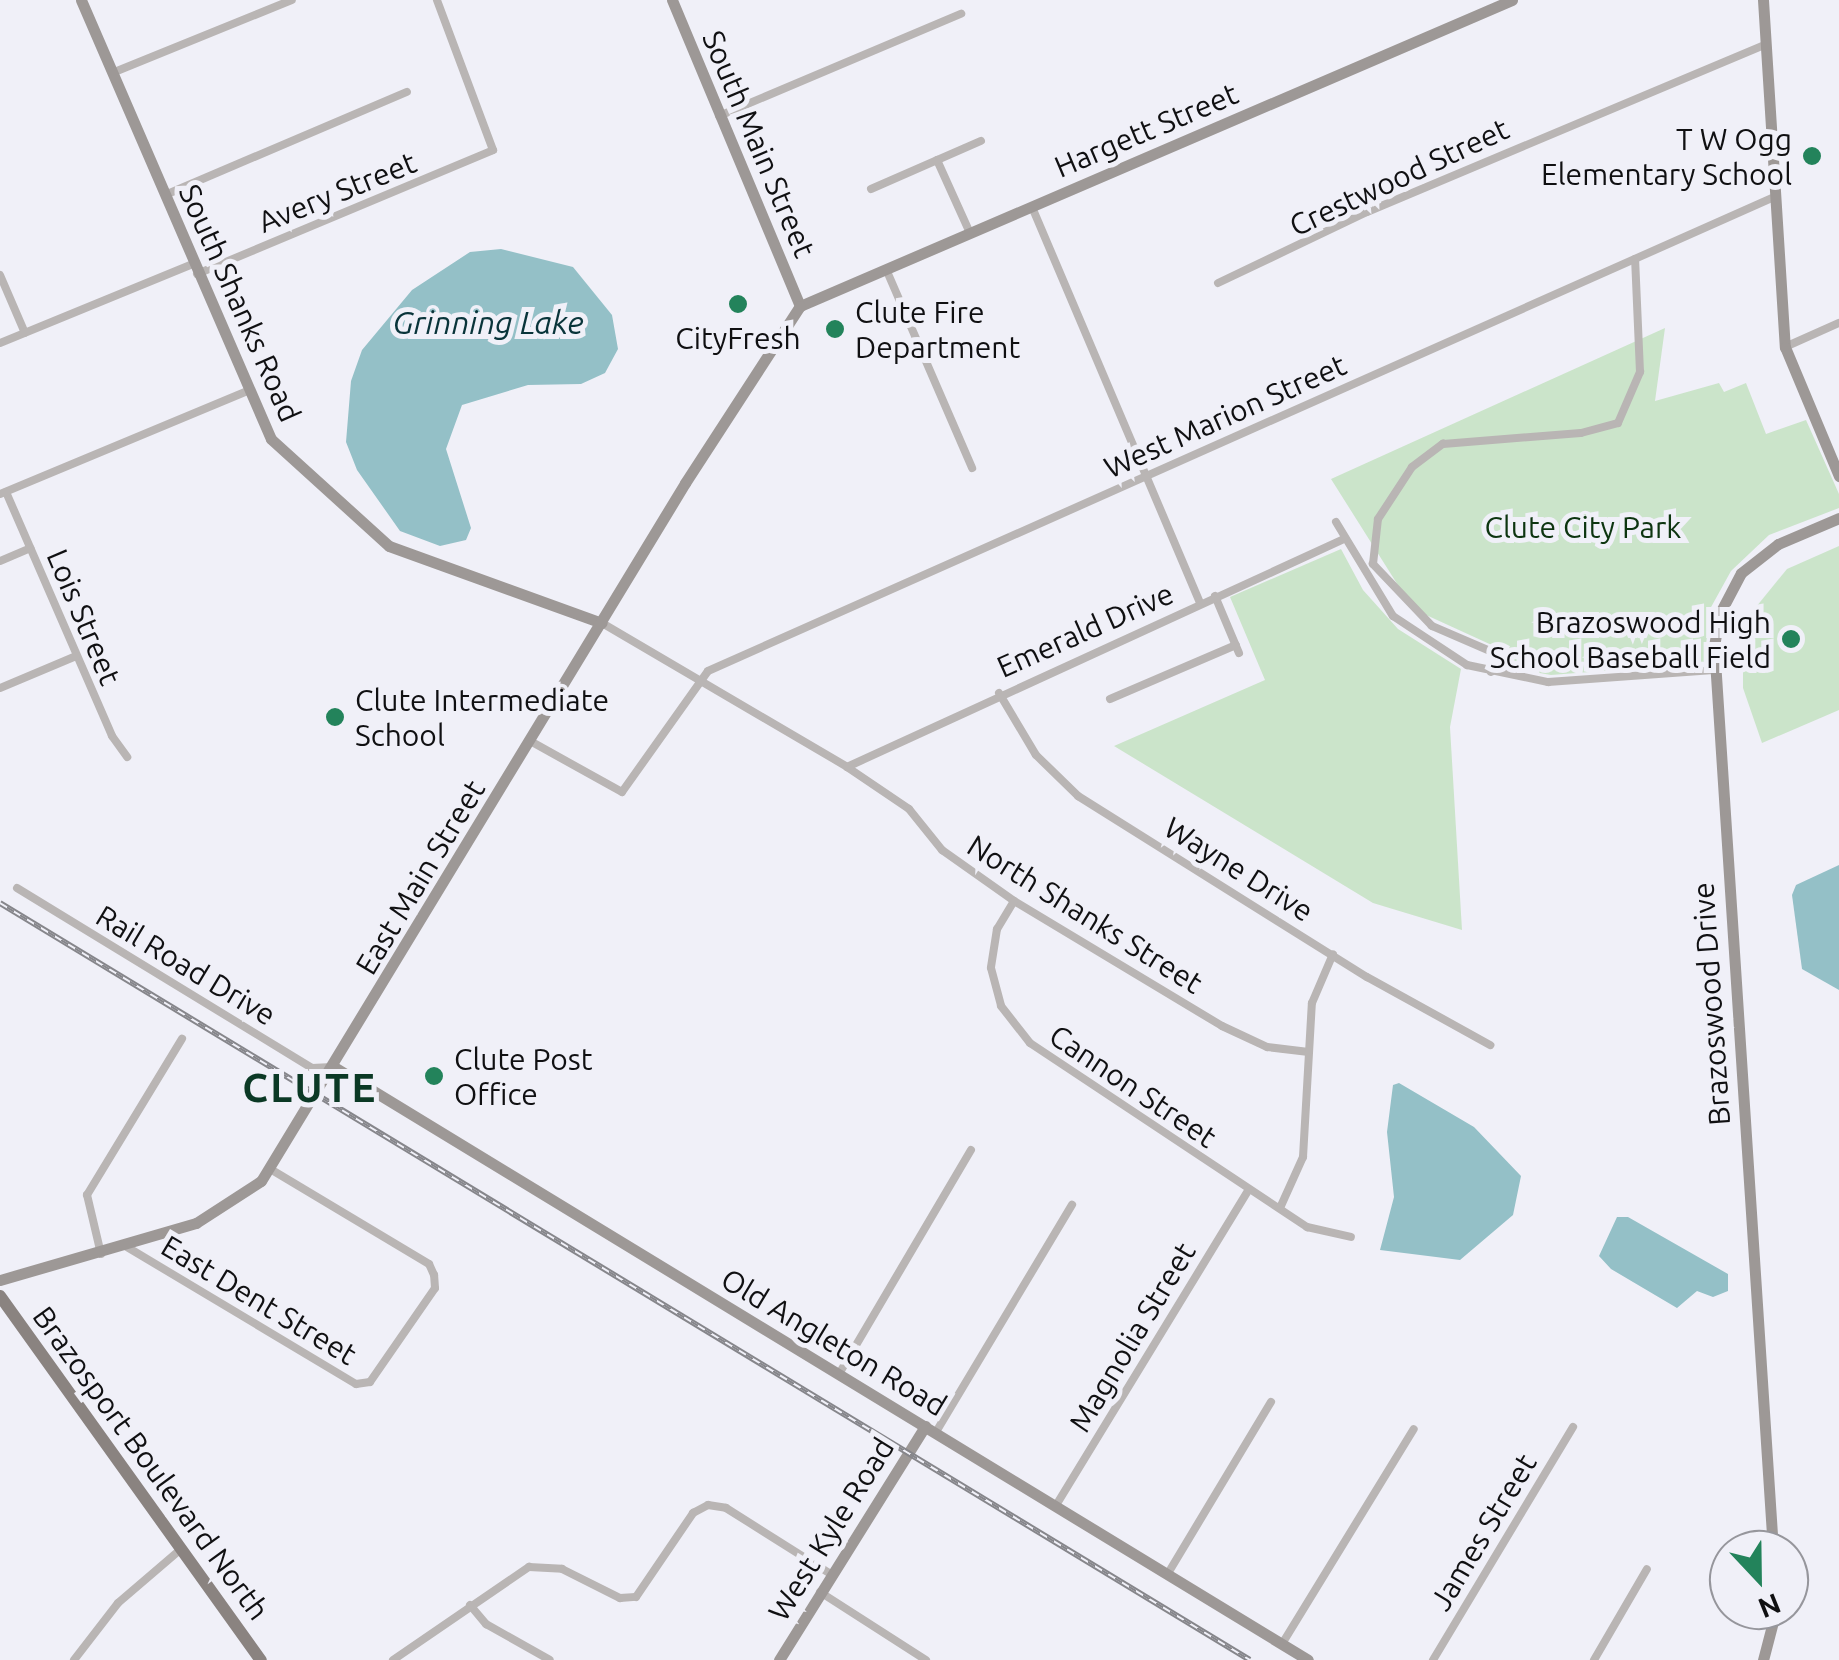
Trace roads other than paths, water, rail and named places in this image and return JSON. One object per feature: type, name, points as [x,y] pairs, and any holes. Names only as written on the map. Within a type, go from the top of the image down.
[{"type":"main road","name":"Brazosport Boulevard North","points":[[0,1296],[261,1660]]},
{"type":"street","name":"South Shanks Road","points":[[80,0],[247,391],[282,450],[390,546],[602,623]]},
{"type":"street","points":[[112,74],[292,0]]},
{"type":"street","name":"Avery Street","points":[[0,344],[493,150],[436,0]]},
{"type":"street","name":"South Main Street","points":[[672,0],[800,306]]},
{"type":"street","name":"Hargett Street","points":[[800,306],[1512,0]]},
{"type":"street","points":[[1763,0],[1772,198],[1786,347],[1839,476]]},
{"type":"street","points":[[719,116],[962,14]]},
{"type":"street","name":"Crestwood Street","points":[[1218,283],[1384,205],[1765,45]]},
{"type":"street","points":[[165,195],[407,92]]},
{"type":"street","points":[[870,188],[980,142]]},
{"type":"street","points":[[937,160],[970,233]]},
{"type":"street","name":"West Marion Street","points":[[697,678],[1772,198]]},
{"type":"street","points":[[1032,206],[1200,602]]},
{"type":"street","points":[[1491,672],[1497,654],[1432,626],[1374,564],[1378,519],[1412,467],[1443,444],[1581,433],[1623,418],[1640,372],[1636,258]]},
{"type":"street","points":[[886,269],[972,468]]},
{"type":"street","points":[[0,275],[25,334]]},
{"type":"street","name":"East Main Street","points":[[0,1280],[127,1247],[226,1208],[270,1170],[602,623],[800,306]]},
{"type":"street","points":[[1786,347],[1839,322]]},
{"type":"street","points":[[3,492],[247,391]]},
{"type":"street","name":"Lois Street","points":[[3,492],[76,656],[128,756]]},
{"type":"street","name":"Brazoswood Drive","points":[[1771,1530],[1714,670],[1720,614],[1742,574],[1778,544],[1839,518]]},
{"type":"street","points":[[1336,522],[1369,584],[1407,629],[1440,652],[1491,672],[1548,682],[1714,670]]},
{"type":"street","name":"Emerald Drive","points":[[847,767],[999,693],[1344,540]]},
{"type":"street","points":[[0,561],[30,548]]},
{"type":"street","points":[[1110,699],[1238,649],[1215,596]]},
{"type":"street","name":"North Shanks Street","points":[[602,623],[847,767],[908,809],[942,850],[1014,901],[1222,1026],[1267,1047],[1309,1052]]},
{"type":"street","points":[[0,688],[76,656]]},
{"type":"street","points":[[532,742],[622,792],[697,678]]},
{"type":"street","name":"Wayne Drive","points":[[999,693],[1036,755],[1078,796],[1490,1046]]},
{"type":"street","name":"Rail Road Drive","points":[[17,888],[312,1068],[334,1067]]},
{"type":"street","name":"Cannon Street","points":[[1014,901],[997,929],[990,968],[1011,1022],[1030,1043],[1248,1191],[1320,1233],[1351,1237]]},
{"type":"street","points":[[1280,1208],[1307,1138],[1312,1003],[1333,954]]},
{"type":"street","points":[[101,1254],[90,1229],[87,1195],[182,1039]]},
{"type":"street","name":"Old Angleton Road","points":[[334,1067],[1308,1660]]},
{"type":"street","points":[[839,1374],[971,1150]]},
{"type":"street","name":"East Dent Street","points":[[127,1247],[356,1384],[370,1382],[434,1288],[429,1264],[270,1170]]},
{"type":"street","name":"Magnolia Street","points":[[1055,1507],[1248,1191]]},
{"type":"street","points":[[931,1429],[1072,1205]]},
{"type":"street","points":[[1167,1575],[1271,1402]]},
{"type":"street","name":"James Street","points":[[1432,1660],[1573,1427]]},
{"type":"street","name":"West Kyle Road","points":[[780,1660],[831,1574],[931,1429]]},
{"type":"street","points":[[1282,1644],[1414,1429]]},
{"type":"street","points":[[393,1660],[404,1657],[470,1605],[529,1567],[544,1566],[620,1598],[636,1597],[692,1514],[708,1505],[726,1508],[831,1574]]},
{"type":"street","points":[[74,1660],[118,1602],[182,1548]]},
{"type":"street","points":[[1594,1660],[1647,1569]]},
{"type":"street","points":[[820,1592],[926,1660]]},
{"type":"street","points":[[470,1605],[486,1624],[550,1660]]},
{"type":"street","points":[[1763,1660],[1771,1630]]},
{"type":"water","name":"Grinning Lake","points":[[501,249],[573,267],[612,315],[618,349],[605,373],[581,384],[528,385],[462,405],[446,449],[471,528],[466,540],[440,546],[400,531],[357,470],[346,442],[351,381],[362,350],[412,290],[470,252]]},
{"type":"water","points":[[1839,865],[1839,990],[1802,969],[1792,895],[1796,885]]},
{"type":"water","points":[[1399,1083],[1474,1127],[1521,1176],[1513,1215],[1460,1260],[1380,1250],[1394,1197],[1387,1132],[1393,1085]]},
{"type":"water","points":[[1617,1217],[1628,1217],[1728,1274],[1728,1291],[1713,1297],[1697,1291],[1677,1308],[1611,1269],[1599,1256]]},
{"type":"railway","points":[[0,903],[1250,1660]]},
{"type":"place","name":"T W Ogg Elementary School","points":[[1812,156]]},
{"type":"place","name":"CityFresh","points":[[738,304]]},
{"type":"place","name":"Clute Fire Department","points":[[835,329]]},
{"type":"place","name":"Brazoswood High School Baseball Field","points":[[1791,639]]},
{"type":"place","name":"Clute Intermediate School","points":[[335,717]]},
{"type":"place","name":"Clute Post Office","points":[[434,1076]]},
{"type":"district","name":"CLUTE","points":[[310,1088]]},
{"type":"park label","name":"Clute City Park","points":[[1583,527]]}]
